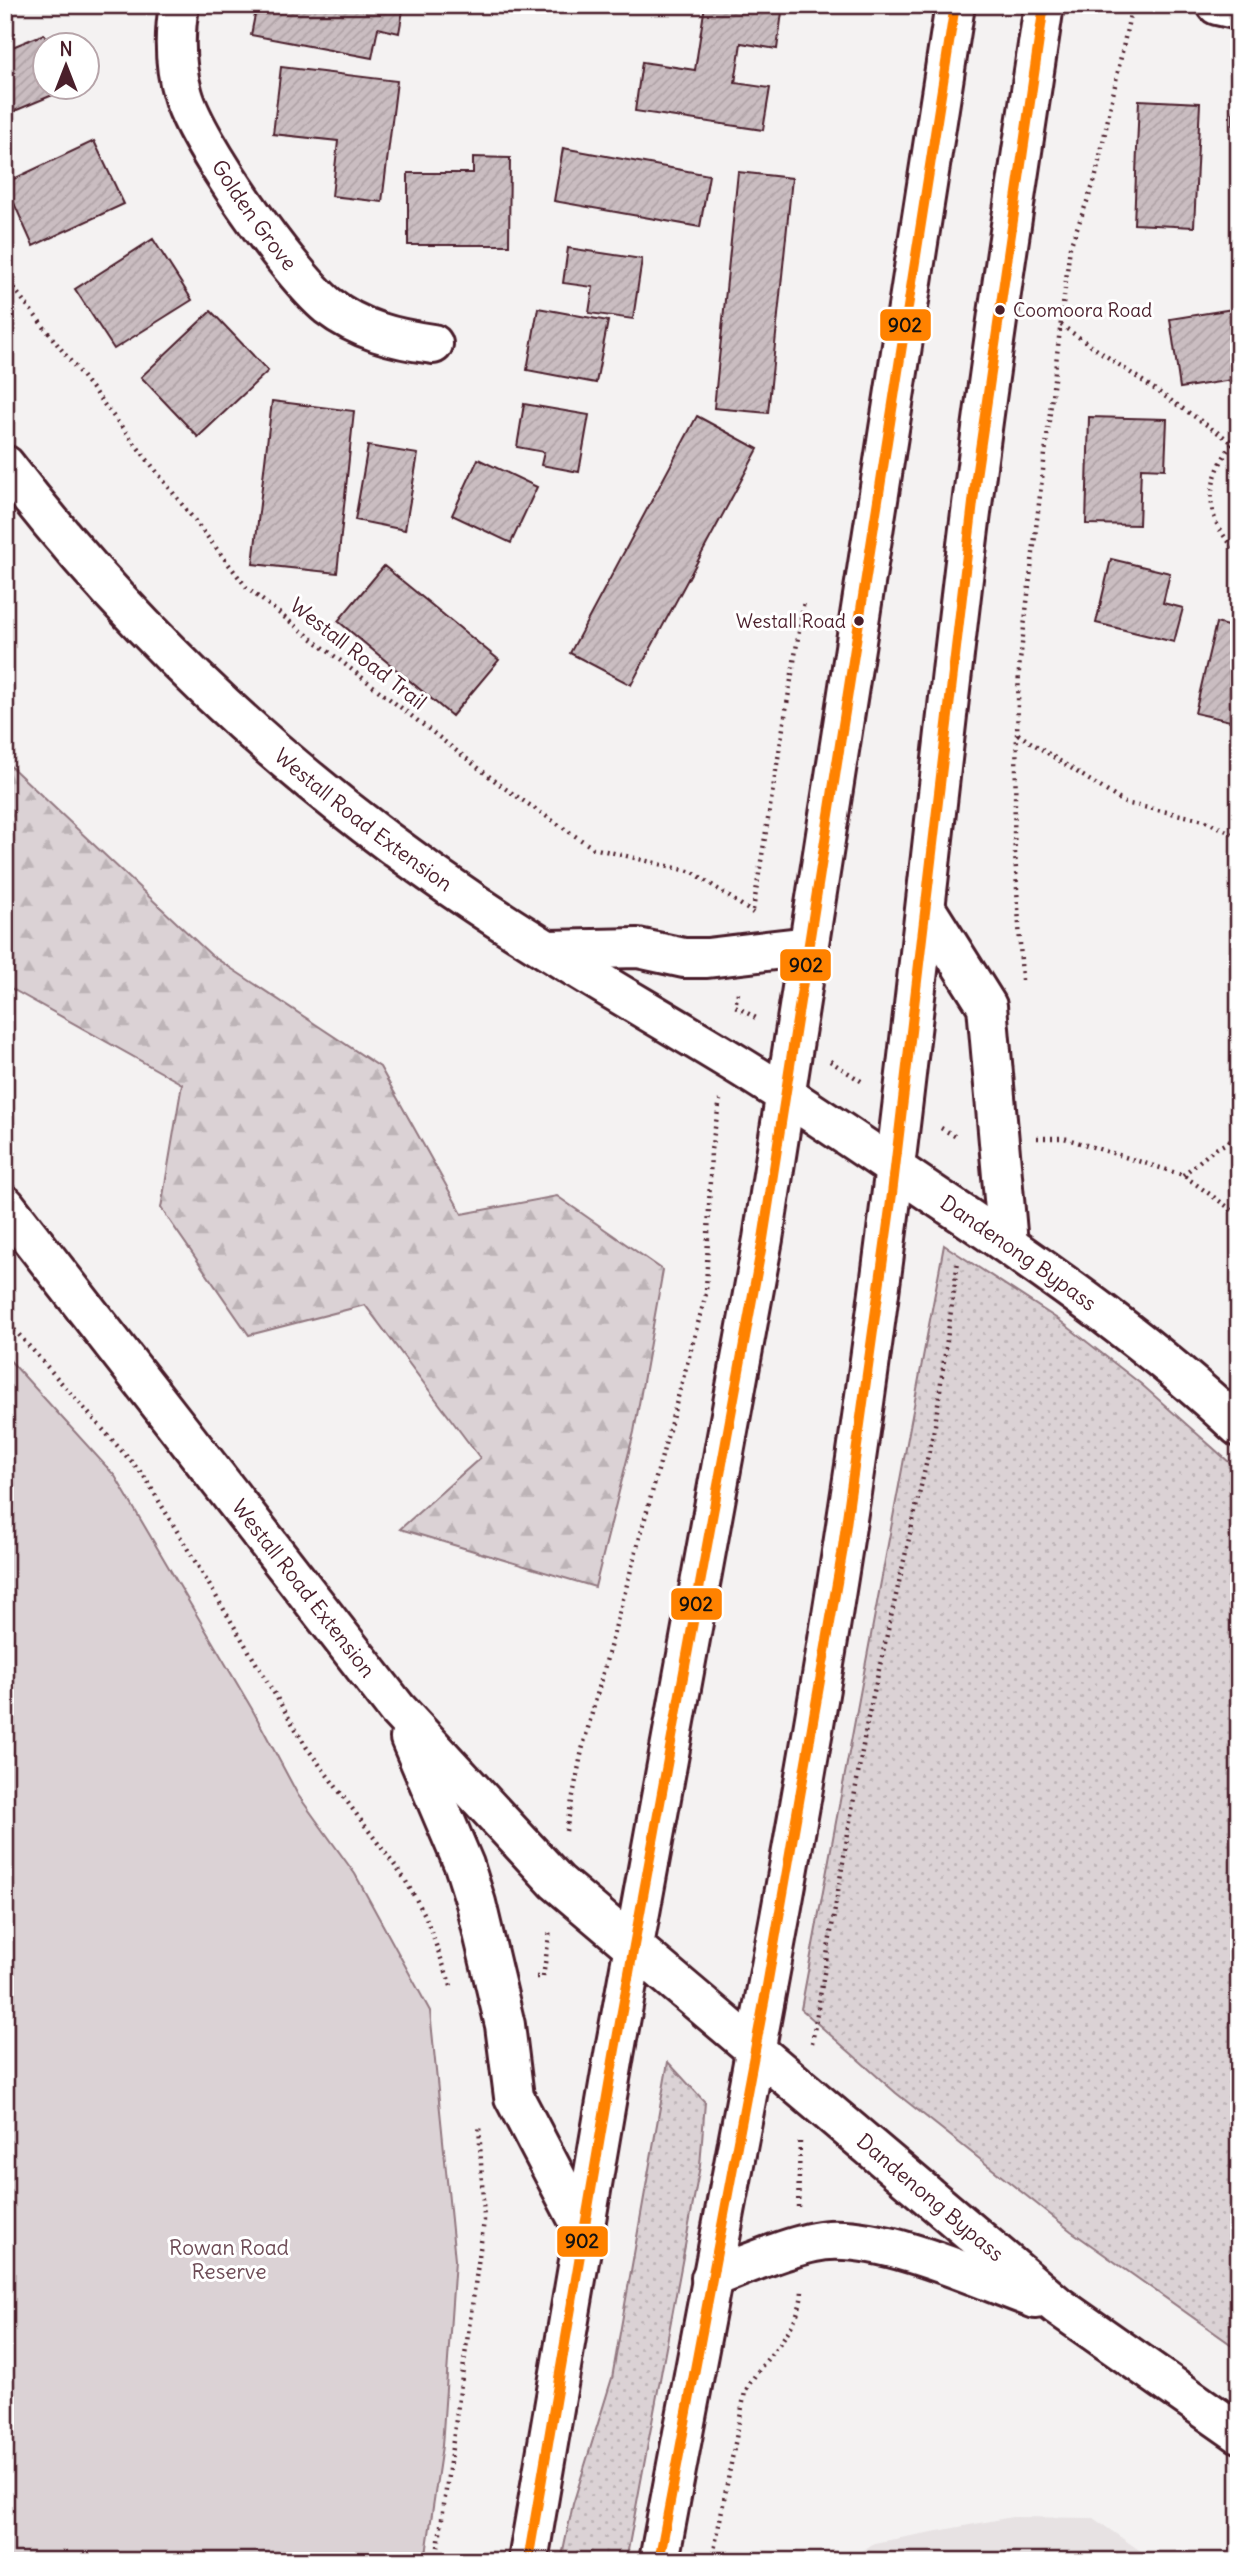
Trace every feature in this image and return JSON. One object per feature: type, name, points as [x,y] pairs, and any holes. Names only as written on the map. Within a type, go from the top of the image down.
[{"type":"main road","name":"Golden Grove","points":[[179,5],[175,58],[191,117],[289,264],[329,307],[357,324],[384,335],[433,344]]},
{"type":"main road","points":[[528,2561],[635,1945],[745,1345],[955,5]]},
{"type":"main road","points":[[659,2561],[818,1703],[896,1169],[998,307],[1045,5]]},
{"type":"main road","points":[[1217,5],[1239,10]]},
{"type":"main road","name":"Westall Road Extension","points":[[5,465],[106,589],[149,634],[252,730],[423,868],[548,950],[786,1095]]},
{"type":"main road","points":[[926,909],[987,1006],[1007,1244]]},
{"type":"main road","points":[[548,950],[638,948],[684,958],[809,946]]},
{"type":"main road","name":"Dandenong Bypass","points":[[786,1095],[1007,1244],[1116,1322],[1239,1427]]},
{"type":"main road","name":"Westall Road Extension","points":[[5,1205],[397,1709],[557,1882],[635,1945]]},
{"type":"main road","points":[[397,1709],[464,1865],[495,1981],[514,2097],[584,2231]]},
{"type":"main road","name":"Dandenong Bypass","points":[[635,1945],[1058,2306],[1239,2433]]},
{"type":"main road","points":[[711,2278],[827,2240],[864,2242],[902,2251],[1058,2306]]},
{"type":"path","points":[[1022,985],[1014,834],[1019,669],[1070,247],[1095,180],[1132,5]]},
{"type":"path","name":"Westall Road Trail","points":[[5,277],[248,589],[503,787],[593,848],[693,872],[753,910]]},
{"type":"path","points":[[1061,325],[1233,443],[1220,460],[1212,481],[1210,502],[1215,521],[1226,541],[1239,551]]},
{"type":"path","points":[[748,953],[804,601]]},
{"type":"path","points":[[1017,733],[1125,803],[1204,820],[1239,837]]},
{"type":"path","points":[[451,1986],[543,1976],[557,1882],[585,1738],[706,1294],[710,1150],[728,1059],[735,1006]]},
{"type":"path","points":[[1183,1175],[1212,1151],[1239,1136]]},
{"type":"path","points":[[816,2008],[867,1723],[935,1424],[959,1253]]},
{"type":"path","points":[[5,1319],[144,1476],[307,1748],[404,1878],[425,1914],[453,1996]]},
{"type":"path","points":[[436,2561],[484,2221],[479,2109]]},
{"type":"path","points":[[712,2561],[745,2392],[754,2375],[794,2325],[800,2311],[802,2283],[797,2249]]},
{"type":"shaded area","points":[[1012,2517],[1093,2518],[1155,2561],[848,2561],[874,2543]]},
{"type":"green space","points":[[5,761],[211,955],[380,1067],[462,1214],[557,1196],[663,1270],[634,1432],[595,1587],[400,1529],[480,1458],[365,1305],[249,1335],[161,1208],[182,1084],[5,985]]},
{"type":"green space","points":[[944,1245],[1059,1320],[1141,1384],[1239,1471],[1239,2350],[1071,2231],[896,2093],[801,2009]]},
{"type":"green space","name":"Rowan Road Reserve","points":[[5,1355],[115,1476],[252,1709],[298,1795],[355,1874],[430,2011],[455,2260],[442,2446],[425,2561],[5,2561]]},
{"type":"green space","points":[[668,2062],[705,2102],[700,2166],[626,2561],[561,2561],[573,2504],[612,2378]]},
{"type":"building","points":[[257,5],[404,5],[399,33],[378,28],[372,58],[251,35]]},
{"type":"building","points":[[705,5],[783,5],[777,49],[741,43],[735,83],[770,88],[763,130],[635,111],[642,62],[695,70]]},
{"type":"building","points":[[32,39],[32,102],[36,102],[5,115],[5,50]]},
{"type":"building","points":[[281,67],[397,81],[382,202],[332,196],[338,141],[273,134]]},
{"type":"building","points":[[1139,100],[1200,103],[1194,227],[1134,224]]},
{"type":"building","points":[[1233,111],[1239,111],[1239,237],[1232,237]]},
{"type":"building","points":[[94,141],[124,204],[33,246],[5,183]]},
{"type":"building","points":[[563,148],[709,175],[700,227],[554,201]]},
{"type":"building","points":[[473,157],[510,158],[509,245],[408,245],[408,173],[473,173]]},
{"type":"building","points":[[738,172],[792,178],[768,413],[714,408]]},
{"type":"building","points":[[153,239],[192,300],[114,349],[75,289]]},
{"type":"building","points":[[568,248],[642,259],[633,319],[589,313],[593,287],[563,283]]},
{"type":"building","points":[[538,308],[608,321],[596,383],[527,370]]},
{"type":"building","points":[[1239,308],[1239,379],[1180,388],[1170,319]]},
{"type":"building","points":[[211,311],[268,371],[198,437],[141,377]]},
{"type":"building","points":[[272,401],[354,411],[337,573],[253,564]]},
{"type":"building","points":[[524,404],[589,415],[579,472],[541,465],[544,452],[517,447]]},
{"type":"building","points":[[697,416],[758,449],[631,685],[570,653]]},
{"type":"building","points":[[1089,417],[1167,419],[1165,469],[1141,468],[1139,525],[1086,524]]},
{"type":"building","points":[[368,446],[418,454],[405,530],[355,520]]},
{"type":"building","points":[[478,459],[537,487],[511,543],[452,515]]},
{"type":"building","points":[[1111,559],[1170,573],[1163,603],[1183,608],[1174,642],[1096,623]]},
{"type":"building","points":[[384,566],[499,660],[452,716],[338,621]]},
{"type":"building","points":[[1216,623],[1239,629],[1239,723],[1195,713]]},
{"type":"transit line","name":"902","points":[[528,2561],[614,2055],[763,1239],[955,5]]},
{"type":"transit line","name":"902","points":[[659,2561],[767,1986],[842,1554],[892,1194],[976,477],[1044,5]]},
{"type":"place","name":"Coomoora Road","points":[[1000,310]]},
{"type":"place","name":"Westall Road","points":[[859,621]]}]
